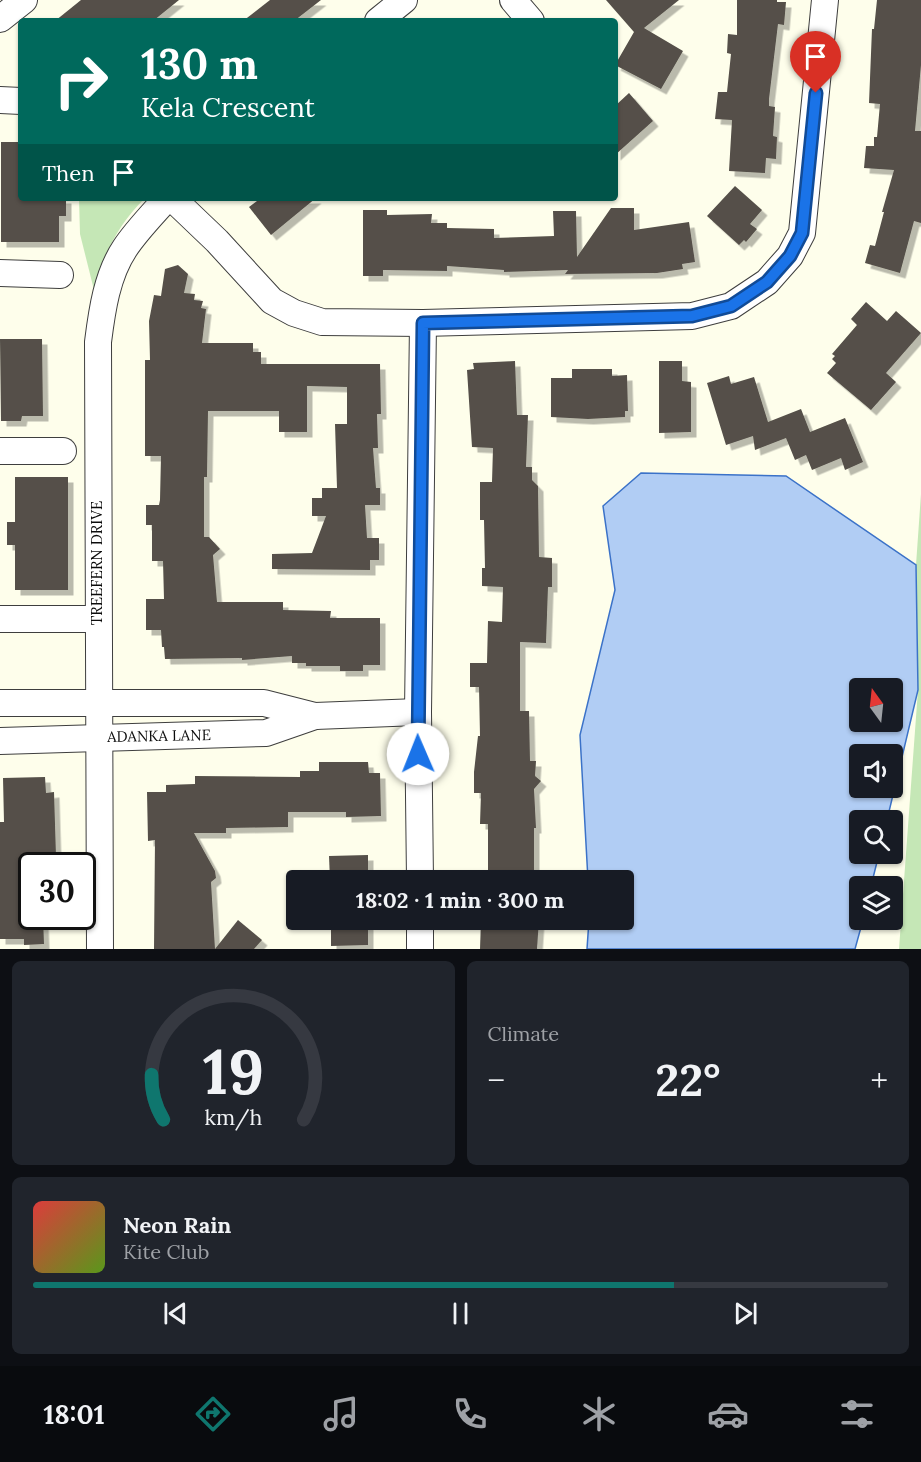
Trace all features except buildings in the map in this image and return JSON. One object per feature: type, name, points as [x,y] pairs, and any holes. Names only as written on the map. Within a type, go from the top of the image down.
[{"type":"street","points":[[0,19],[24,0]]},
{"type":"street","points":[[382,18],[404,0]]},
{"type":"street","points":[[513,0],[528,18]]},
{"type":"street","points":[[173,201],[217,241],[272,301],[294,314],[322,322],[423,323],[692,316],[731,306],[767,282],[790,256],[802,233],[825,0]]},
{"type":"street","points":[[0,100],[18,101]]},
{"type":"street","name":"TREEFERN DRIVE","points":[[100,949],[98,342],[110,280],[124,249],[167,201]]},
{"type":"street","points":[[0,273],[60,275]]},
{"type":"street","points":[[420,870],[418,712],[423,323]]},
{"type":"street","points":[[0,451],[63,451]]},
{"type":"street","points":[[0,619],[98,619]]},
{"type":"street","name":"ADANKA LANE","points":[[0,703],[264,702],[315,716]]},
{"type":"street","name":"ADANKA LANE","points":[[0,741],[267,733],[315,716],[418,712]]},
{"type":"street","points":[[420,930],[420,949]]},
{"type":"green space","points":[[79,201],[142,201],[113,240],[94,290],[80,234]]},
{"type":"green space","points":[[921,494],[921,949],[899,949],[900,930],[903,930],[903,894],[918,690],[916,565]]},
{"type":"water","points":[[641,473],[786,476],[916,565],[918,690],[903,753],[903,744],[849,744],[849,798],[892,798],[889,810],[849,810],[849,864],[876,864],[874,876],[849,876],[849,930],[860,930],[855,949],[587,949],[588,930],[634,930],[634,870],[587,870],[580,735],[615,590],[603,506]]},
{"type":"route","points":[[418,754],[423,323],[652,319],[692,316],[731,306],[767,282],[790,256],[802,233],[816,93]]}]
